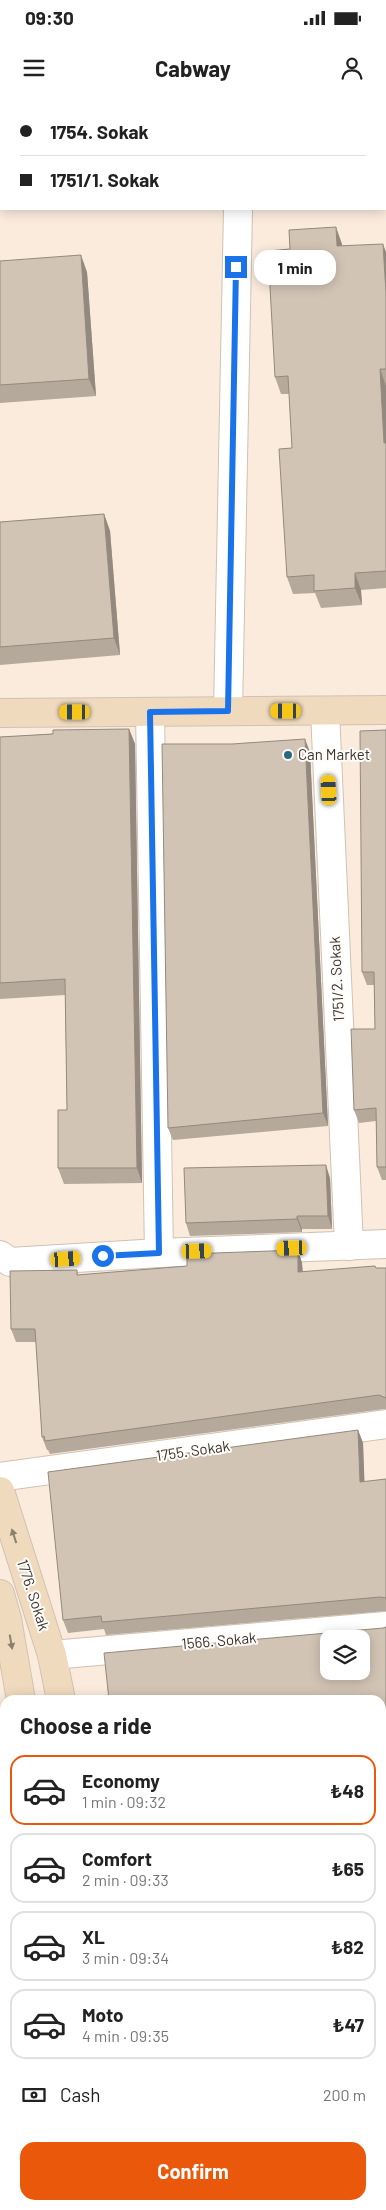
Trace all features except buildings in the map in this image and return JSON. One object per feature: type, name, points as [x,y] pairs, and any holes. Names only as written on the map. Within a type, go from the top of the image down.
[{"type":"street","points":[[228,711],[238,210]]},
{"type":"street","points":[[0,713],[386,710]]},
{"type":"street","name":"1751/2. Sokak","points":[[325,711],[349,1246]]},
{"type":"street","points":[[150,712],[159,1253]]},
{"type":"street","points":[[0,1255],[10,1262],[159,1253],[386,1244]]},
{"type":"street","name":"1755. Sokak","points":[[0,1477],[386,1424]]},
{"type":"street","name":"1776. Sokak","points":[[0,1491],[52,1656],[60,1695]]},
{"type":"street","name":"1776. Sokak","points":[[0,1594],[7,1619],[20,1695]]},
{"type":"street","name":"1566. Sokak","points":[[52,1656],[386,1626]]},
{"type":"place","name":"Can Market","points":[[288,755]]},
{"type":"route","points":[[103,1256],[159,1253],[150,712],[228,711],[236,267]]}]
